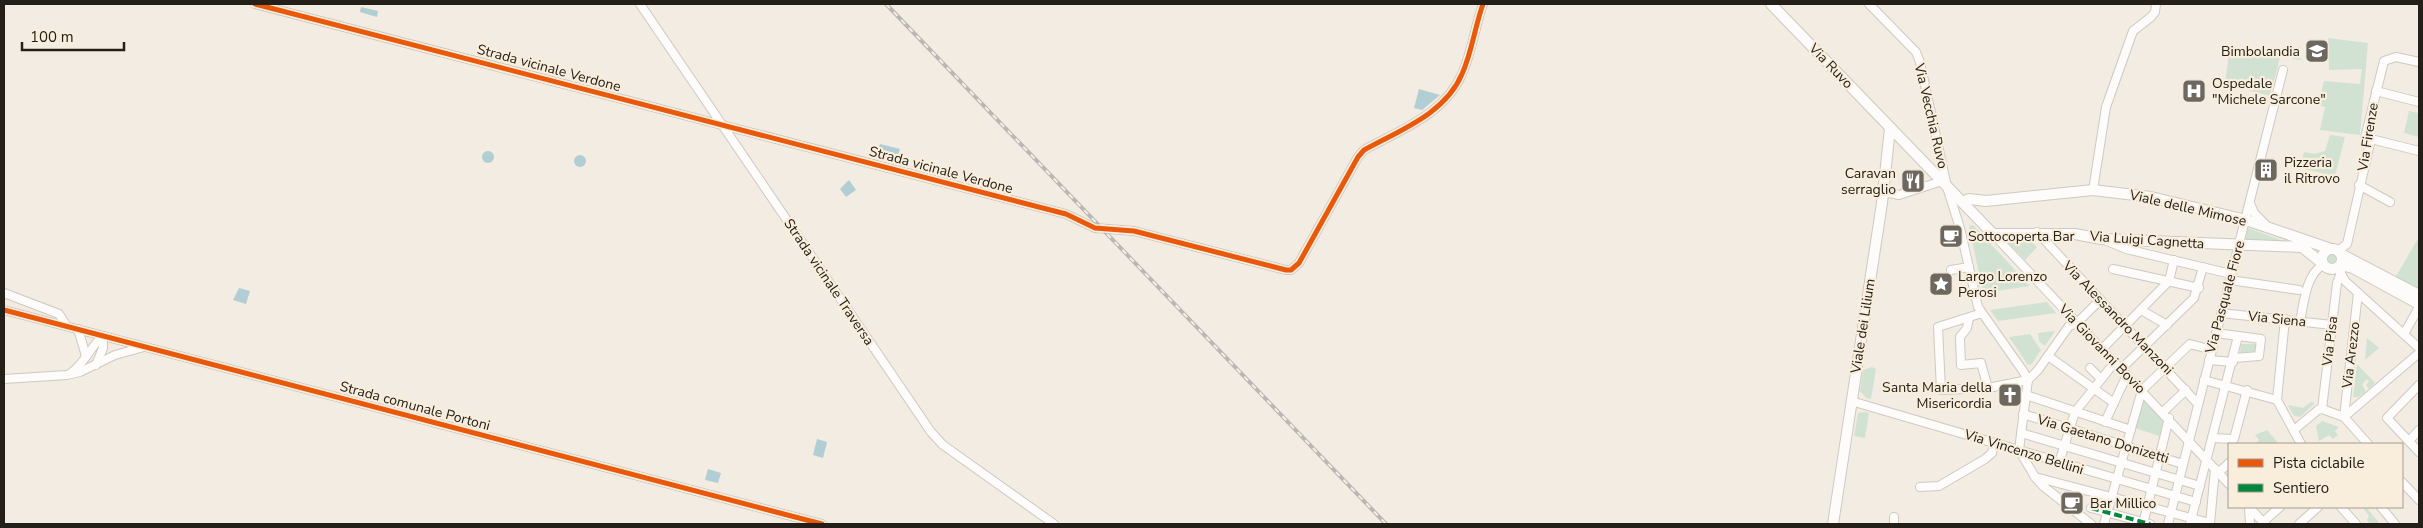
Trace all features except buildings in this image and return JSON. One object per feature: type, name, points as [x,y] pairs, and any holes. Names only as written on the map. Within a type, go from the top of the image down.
[{"type":"main road","name":"Via Ruvo","points":[[1771,4],[1890,128]]},
{"type":"main road","name":"Via Giovanni Bovio","points":[[1890,128],[1993,234]]},
{"type":"main road","name":"Viale dei Lilium","points":[[1834,524],[1884,192],[1890,128]]},
{"type":"main road","name":"Viale delle Mimose","points":[[1962,202],[1969,199],[1986,201],[2094,190],[2151,197],[2246,220],[2284,233],[2338,260]]},
{"type":"main road","points":[[1973,214],[1986,201]]},
{"type":"main road","name":"Via Luigi Cagnetta","points":[[1993,234],[2037,232],[2075,234],[2101,238],[2239,246],[2302,247]]},
{"type":"main road","name":"Viale delle Mimose","points":[[2284,233],[2323,264]]},
{"type":"main road","points":[[2338,260],[2331,270],[2323,264],[2323,254],[2338,260],[2419,295]]},
{"type":"main road","points":[[2338,260],[2419,306]]},
{"type":"street","name":"Strada vicinale Verdone","points":[[255,4],[1066,214],[1094,228],[1134,231],[1291,270],[1299,263],[1358,157],[1364,150],[1429,114],[1451,93],[1463,71],[1483,4]]},
{"type":"street","name":"Strada vicinale Traversa","points":[[640,4],[931,432],[943,444],[1054,524]]},
{"type":"street","name":"Via Vecchia Ruvo","points":[[1870,4],[1916,52],[1920,62],[1945,184],[1960,228],[1978,307],[2028,380]]},
{"type":"street","points":[[2094,190],[2106,107],[2133,31],[2151,17],[2155,12],[2156,4]]},
{"type":"street","name":"Via Firenze","points":[[2338,260],[2347,244],[2371,139],[2365,138],[2384,62],[2396,57],[2419,62]]},
{"type":"street","name":"Via Pasquale Fiore","points":[[2168,524],[2283,70]]},
{"type":"street","points":[[2376,92],[2419,102]]},
{"type":"street","points":[[2371,139],[2419,151]]},
{"type":"street","points":[[1884,192],[1899,195],[1945,184]]},
{"type":"street","points":[[2360,185],[2390,202]]},
{"type":"street","points":[[1955,213],[1962,202]]},
{"type":"street","name":"Viale delle Mimose","points":[[2250,203],[2256,216],[2269,228]]},
{"type":"street","points":[[1960,228],[1963,217],[1973,214]]},
{"type":"street","name":"Via Alessandro Manzoni","points":[[2037,232],[2198,404]]},
{"type":"street","name":"Via Giovanni Bovio","points":[[1993,234],[2166,415],[2228,483]]},
{"type":"street","points":[[2101,238],[2126,249],[2203,267],[2230,277],[2299,290]]},
{"type":"street","points":[[2102,349],[2169,282],[2174,260]]},
{"type":"street","name":"Viale delle Mimose","points":[[2338,260],[2358,293],[2419,348]]},
{"type":"street","name":"Via Pisa","points":[[2322,409],[2338,260]]},
{"type":"street","points":[[2300,321],[2310,282],[2315,271],[2323,264]]},
{"type":"street","points":[[1951,270],[1969,267]]},
{"type":"street","points":[[2105,422],[2114,403],[2124,372],[2144,347],[2194,298],[2203,267]]},
{"type":"street","points":[[2112,269],[2198,288]]},
{"type":"street","points":[[4,293],[60,314],[66,325]]},
{"type":"street","name":"Via Arezzo","points":[[2344,418],[2358,293]]},
{"type":"street","points":[[2091,524],[2035,477],[2019,450],[2028,380],[2069,327],[2077,323],[2100,300]]},
{"type":"street","points":[[2404,334],[2419,306]]},
{"type":"street","name":"Strada comunale Portoni","points":[[4,310],[822,524]]},
{"type":"street","points":[[2141,310],[2167,325]]},
{"type":"street","points":[[1957,311],[1966,319],[1967,328],[1960,336],[1961,365],[1981,364],[1988,388]]},
{"type":"street","points":[[1982,313],[1938,327],[1941,390],[1988,388],[2028,380]]},
{"type":"street","name":"Via Siena","points":[[2221,313],[2332,325]]},
{"type":"street","points":[[2285,319],[2277,400],[2300,443]]},
{"type":"street","points":[[78,329],[86,356]]},
{"type":"street","points":[[2209,360],[2233,360],[2259,356],[2261,339],[2216,333]]},
{"type":"street","points":[[67,375],[82,365],[86,356],[104,336]]},
{"type":"street","points":[[96,365],[103,348],[104,336]]},
{"type":"street","points":[[2191,522],[2238,336]]},
{"type":"street","points":[[2104,524],[2142,390],[2190,344],[2212,350]]},
{"type":"street","points":[[4,379],[67,375],[80,372],[115,356],[144,347]]},
{"type":"street","points":[[2344,418],[2419,353]]},
{"type":"street","points":[[2048,356],[2114,403]]},
{"type":"street","points":[[2059,463],[2075,412],[2115,362]]},
{"type":"street","points":[[2090,368],[2101,379]]},
{"type":"street","points":[[2204,380],[2277,400]]},
{"type":"street","points":[[2419,384],[2387,418],[2419,452]]},
{"type":"street","points":[[2090,508],[2145,524],[2151,489],[2160,457],[2166,415],[2186,390]]},
{"type":"street","points":[[2212,438],[2234,439],[2246,390]]},
{"type":"street","points":[[2026,395],[2131,430]]},
{"type":"street","name":"Via Vincenzo Bellini","points":[[1852,401],[2196,502]]},
{"type":"street","points":[[2294,430],[2318,410],[2322,409],[2344,418],[2367,443]]},
{"type":"street","name":"Via Gaetano Donizetti","points":[[2024,414],[2183,464]]},
{"type":"street","points":[[2409,440],[2419,430]]},
{"type":"street","points":[[2021,433],[2200,486]]},
{"type":"street","points":[[1920,487],[1939,486],[1992,453],[1994,443]]},
{"type":"street","points":[[2035,477],[2171,513],[2191,522],[2210,524],[2217,471],[2228,464]]},
{"type":"street","points":[[2403,483],[2419,500]]},
{"type":"street","points":[[2249,508],[2250,524]]},
{"type":"street","points":[[2250,508],[2264,523],[2279,508]]},
{"type":"street","points":[[2299,524],[2317,508]]},
{"type":"street","points":[[2342,508],[2356,524]]},
{"type":"street","points":[[2382,508],[2395,524]]},
{"type":"green space","points":[[2328,38],[2368,43],[2360,135],[2320,130],[2325,107],[2318,105],[2324,81],[2360,84],[2362,69],[2329,70]]},
{"type":"green space","points":[[2292,47],[2300,47],[2301,60],[2292,59]]},
{"type":"green space","points":[[2229,52],[2281,54],[2270,96],[2225,84]]},
{"type":"green space","points":[[2409,111],[2419,113],[2419,137],[2404,133]]},
{"type":"green space","points":[[2330,135],[2345,137],[2335,176],[2300,168],[2304,152],[2314,154],[2325,151]]},
{"type":"green space","points":[[1973,225],[2030,286],[1983,293],[1969,226]]},
{"type":"green space","points":[[2248,228],[2281,240],[2285,242],[2245,241]]},
{"type":"green space","points":[[2419,237],[2419,290],[2395,278]]},
{"type":"green space","points":[[2009,239],[2030,240],[2037,247],[2025,260],[2007,241]]},
{"type":"green space","points":[[2332,253],[2338,259],[2332,265],[2326,259]]},
{"type":"green space","points":[[2047,302],[2056,313],[1998,321],[1990,310]]},
{"type":"green space","points":[[2055,331],[2045,346],[2039,341],[2038,333]]},
{"type":"green space","points":[[2030,334],[2041,350],[2032,364],[2028,365],[2009,337]]},
{"type":"green space","points":[[2367,338],[2379,348],[2365,360]]},
{"type":"green space","points":[[2241,344],[2258,344],[2258,351],[2240,353]]},
{"type":"green space","points":[[2357,364],[2375,383],[2369,389],[2366,385],[2369,381],[2367,379],[2362,384],[2366,392],[2358,397],[2353,397]]},
{"type":"green space","points":[[1872,367],[1876,369],[1871,399],[1866,398],[1860,391],[1863,370]]},
{"type":"green space","points":[[2143,399],[2166,422],[2162,437],[2135,428]]},
{"type":"green space","points":[[2311,402],[2315,403],[2300,417],[2294,416],[2288,405],[2303,408]]},
{"type":"green space","points":[[1858,413],[1869,413],[1865,438],[1854,436]]},
{"type":"green space","points":[[2322,421],[2339,427],[2335,431],[2338,435],[2333,439],[2329,435],[2319,441],[2316,426]]},
{"type":"green space","points":[[2267,430],[2278,443],[2256,443],[2259,440],[2255,435]]},
{"type":"green space","points":[[2367,508],[2380,524],[2370,524],[2367,520],[2369,516],[2364,509]]},
{"type":"water","points":[[361,7],[378,11],[377,17],[360,12]]},
{"type":"water","points":[[1419,89],[1440,95],[1422,110],[1414,108]]},
{"type":"water","points":[[880,144],[900,149],[897,158],[877,153]]},
{"type":"water","points":[[488,151],[494,157],[488,163],[482,157]]},
{"type":"water","points":[[578,155],[582,155],[586,161],[582,167],[578,167],[574,163],[574,159]]},
{"type":"water","points":[[849,180],[856,190],[846,197],[840,189]]},
{"type":"water","points":[[239,288],[250,291],[246,304],[233,300]]},
{"type":"water","points":[[817,439],[827,442],[823,458],[813,455]]},
{"type":"water","points":[[708,469],[721,473],[718,483],[705,480]]},
{"type":"railway","points":[[886,4],[1386,524]]},
{"type":"marked path","points":[[2091,508],[2150,524]]},
{"type":"cycle path","points":[[255,4],[1066,214],[1095,228],[1134,231],[1286,270],[1291,270],[1299,263],[1358,157],[1364,150],[1420,120],[1445,100],[1454,88],[1465,66],[1483,4]]},
{"type":"cycle path","points":[[4,310],[822,524]]},
{"type":"place","name":"Bimbolandia","points":[[2317,51]]},
{"type":"place","name":"Ospedale \"Michele Sarcone\"","points":[[2194,91]]},
{"type":"place","name":"Pizzeria il Ritrovo","points":[[2266,170]]},
{"type":"place","name":"Caravan serraglio","points":[[1913,181]]},
{"type":"place","name":"Sottocoperta Bar","points":[[1951,236]]},
{"type":"place","name":"Largo Lorenzo Perosi","points":[[1941,284]]},
{"type":"place","name":"Santa Maria della Misericordia","points":[[2010,395]]},
{"type":"place","name":"Bar Millico","points":[[2072,503]]}]
